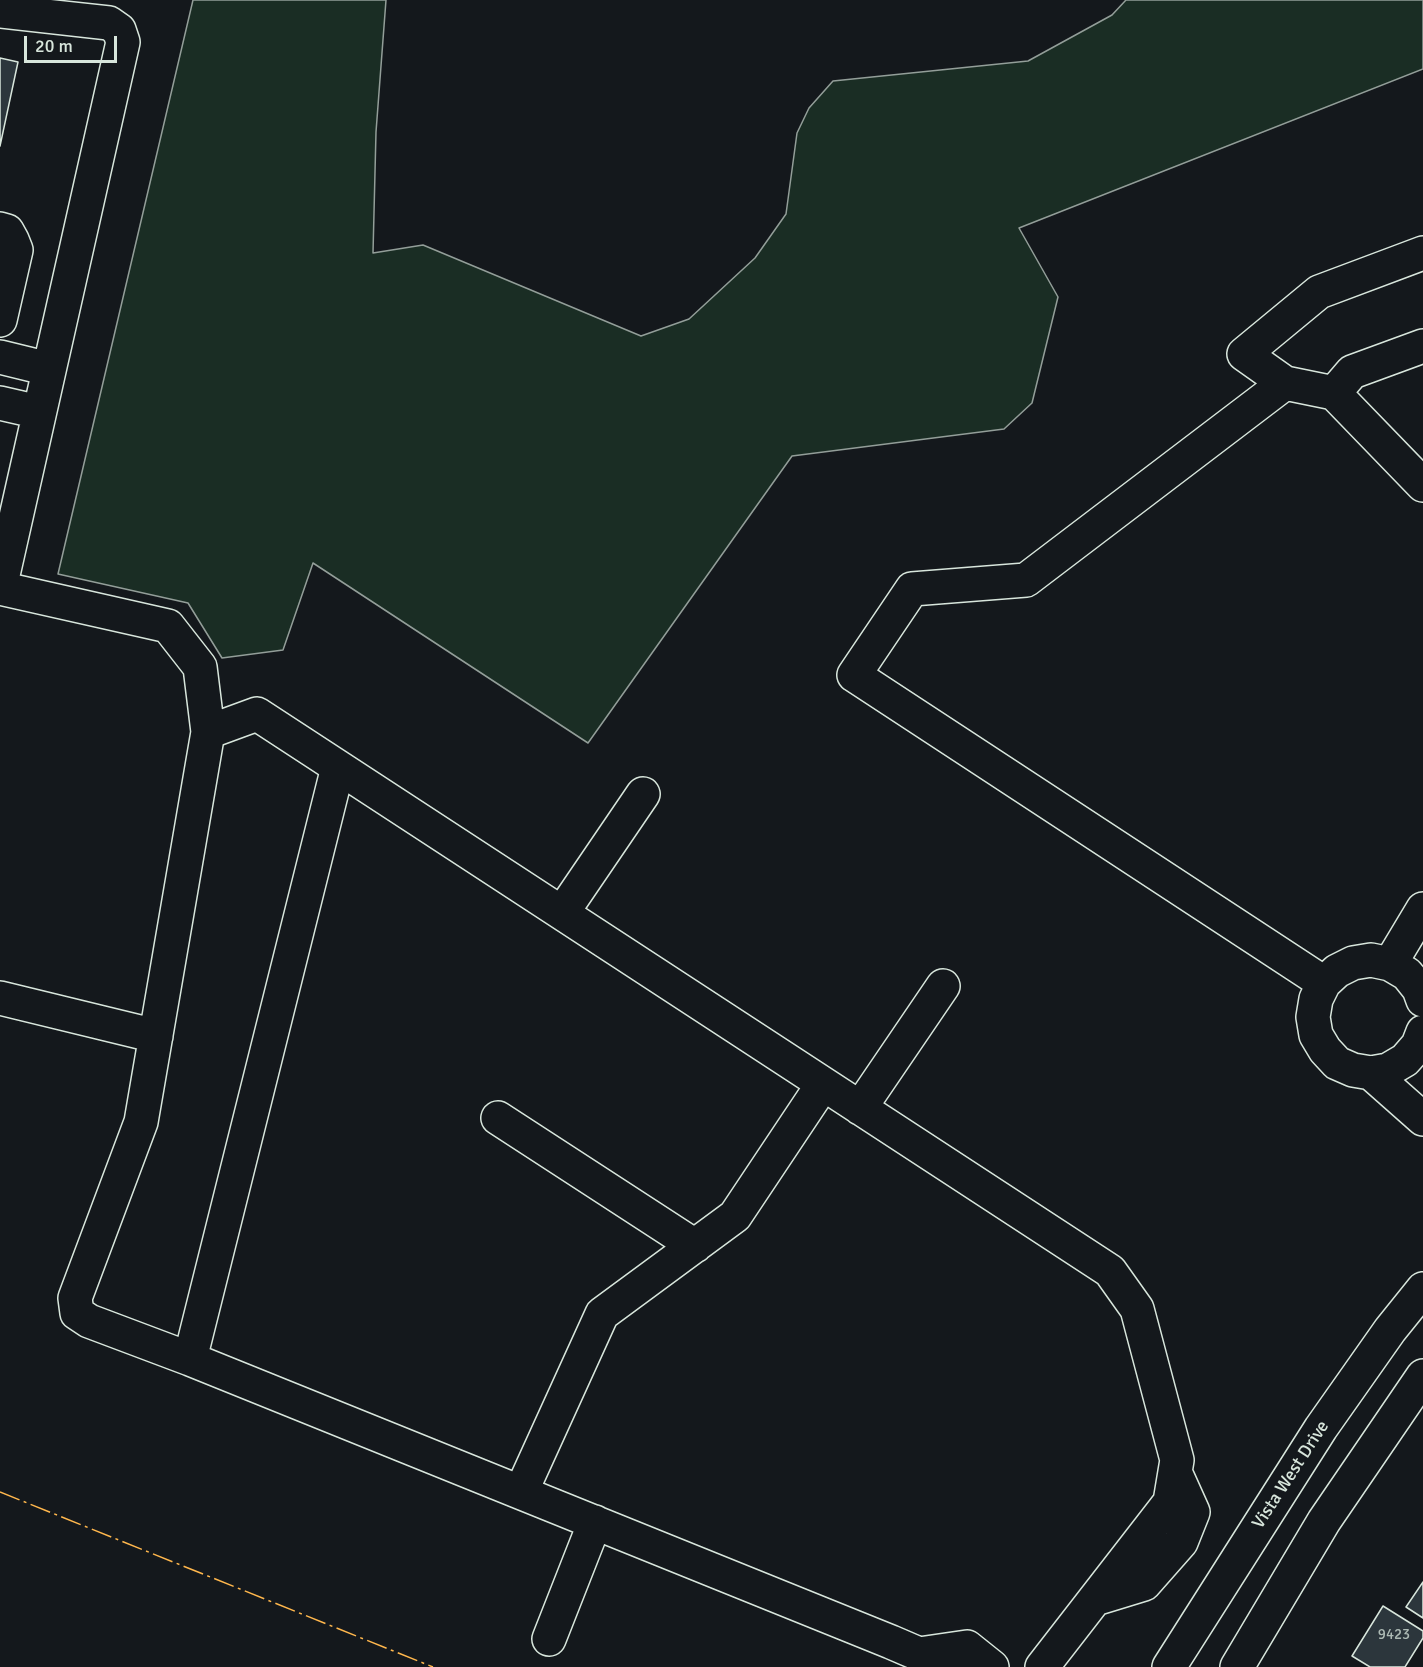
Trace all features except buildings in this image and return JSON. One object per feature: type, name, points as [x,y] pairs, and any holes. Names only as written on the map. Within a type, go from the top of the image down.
[{"type":"street","points":[[0,11],[109,23],[119,30],[123,42],[0,588],[168,626],[200,667],[208,732],[141,1122],[75,1298],[77,1313],[89,1322],[190,1359],[949,1667]]},
{"type":"street","points":[[0,229],[7,231],[16,250],[0,320]]},
{"type":"street","points":[[1423,253],[1319,292],[1244,354],[1285,383],[1334,393],[1423,485]]},
{"type":"street","points":[[1334,393],[1352,372],[1423,346]]},
{"type":"street","points":[[0,357],[49,369]]},
{"type":"street","points":[[1285,383],[1026,580],[912,589],[854,675],[1324,983]]},
{"type":"street","points":[[0,403],[39,412]]},
{"type":"street","points":[[208,732],[257,714],[1110,1271],[1137,1310],[1177,1460],[1170,1502],[1042,1667]]},
{"type":"street","points":[[190,1359],[338,767]]},
{"type":"street","points":[[562,913],[643,794]]},
{"type":"street","points":[[1390,964],[1423,909]]},
{"type":"street","points":[[1421,1042],[1405,1060],[1388,1070],[1371,1073],[1353,1070],[1337,1063],[1325,1050],[1316,1035],[1313,1017],[1316,999],[1324,983],[1337,971],[1353,963],[1371,960],[1390,964],[1407,974],[1422,994]]},
{"type":"street","points":[[860,1108],[943,986]]},
{"type":"street","points":[[0,998],[156,1036]]},
{"type":"street","points":[[1371,1073],[1423,1119]]},
{"type":"street","points":[[521,1492],[602,1314],[735,1216],[823,1084]]},
{"type":"street","points":[[498,1118],[695,1246]]},
{"type":"street","name":"Vista West Drive","points":[[1169,1667],[1321,1428],[1390,1330],[1423,1289]]},
{"type":"street","points":[[1237,1667],[1324,1521],[1423,1376]]},
{"type":"street","points":[[549,1639],[595,1522]]},
{"type":"street","points":[[919,1654],[967,1647],[992,1667]]},
{"type":"green space","points":[[193,0],[386,0],[376,132],[373,253],[423,245],[641,336],[689,319],[755,258],[786,214],[797,133],[809,108],[833,81],[1028,61],[1112,15],[1126,0],[1423,0],[1423,69],[1019,228],[1058,297],[1032,403],[1004,429],[792,456],[588,743],[313,563],[283,650],[222,658],[188,603],[58,574]]},
{"type":"power","points":[[0,1492],[433,1667]]}]
